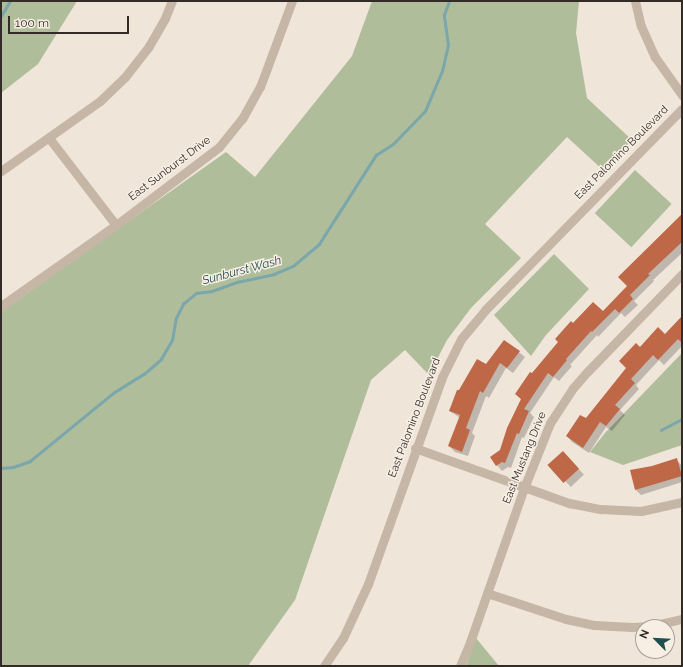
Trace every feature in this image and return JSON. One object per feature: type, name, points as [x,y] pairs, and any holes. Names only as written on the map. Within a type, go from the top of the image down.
[{"type":"street","points":[[1,171],[100,101],[125,77],[149,46],[165,18],[172,1]]},
{"type":"street","name":"East Sunburst Drive","points":[[1,306],[116,225],[219,147],[242,119],[260,87],[292,1]]},
{"type":"street","points":[[635,1],[641,26],[655,57],[682,94]]},
{"type":"street","name":"East Palomino Boulevard","points":[[324,666],[343,638],[368,584],[442,377],[461,339],[485,310],[682,109]]},
{"type":"street","points":[[49,138],[116,225]]},
{"type":"street","name":"East Mustang Drive","points":[[460,666],[470,642],[524,488],[550,423],[573,388],[682,274]]},
{"type":"street","points":[[416,448],[569,503],[601,509],[641,511],[682,502]]},
{"type":"street","points":[[487,593],[566,619],[594,625],[632,627],[673,622],[682,619]]},
{"type":"green space","points":[[1,1],[77,1],[38,64],[1,93]]},
{"type":"green space","points":[[372,1],[579,1],[576,33],[587,98],[632,140],[603,170],[567,137],[485,224],[521,258],[471,308],[447,340],[429,375],[405,350],[371,380],[295,600],[248,666],[1,666],[1,312],[226,152],[255,177],[352,56]]},
{"type":"green space","points":[[635,170],[672,204],[631,247],[595,213]]},
{"type":"green space","points":[[554,254],[589,289],[546,335],[531,356],[494,315]]},
{"type":"green space","points":[[682,353],[682,445],[623,465],[590,452],[605,433]]},
{"type":"green space","points":[[476,638],[499,666],[466,666]]},
{"type":"building","points":[[682,214],[682,242],[648,274],[650,275],[630,295],[633,299],[619,313],[615,309],[592,332],[591,331],[566,359],[567,360],[553,377],[548,373],[524,409],[529,411],[519,434],[517,433],[505,463],[502,462],[496,466],[490,457],[500,450],[507,428],[521,399],[515,394],[530,372],[532,373],[558,342],[555,339],[571,321],[573,323],[593,302],[603,311],[627,286],[618,277]]},
{"type":"building","points":[[682,316],[682,343],[678,339],[658,360],[653,355],[631,379],[635,383],[615,405],[620,409],[606,426],[600,422],[583,448],[566,436],[580,415],[586,418],[626,368],[619,361],[636,343],[640,347],[658,327],[665,334]]},
{"type":"building","points":[[504,340],[520,351],[507,368],[500,363],[483,393],[480,391],[466,428],[470,430],[462,452],[448,446],[460,415],[449,411],[457,390],[459,390],[477,359],[486,364]]},
{"type":"building","points":[[563,451],[579,469],[563,483],[547,465]]},
{"type":"building","points":[[677,458],[682,476],[635,490],[630,470],[652,466]]},
{"type":"waterway","points":[[1,16],[10,1]]},
{"type":"waterway","name":"Sunburst Wash","points":[[1,468],[13,467],[30,461],[113,393],[144,374],[161,359],[172,340],[176,318],[183,304],[196,293],[212,291],[237,282],[274,274],[293,266],[319,244],[376,155],[393,144],[425,111],[442,71],[448,45],[444,15],[449,1]]},
{"type":"waterway","points":[[661,430],[682,419]]}]
